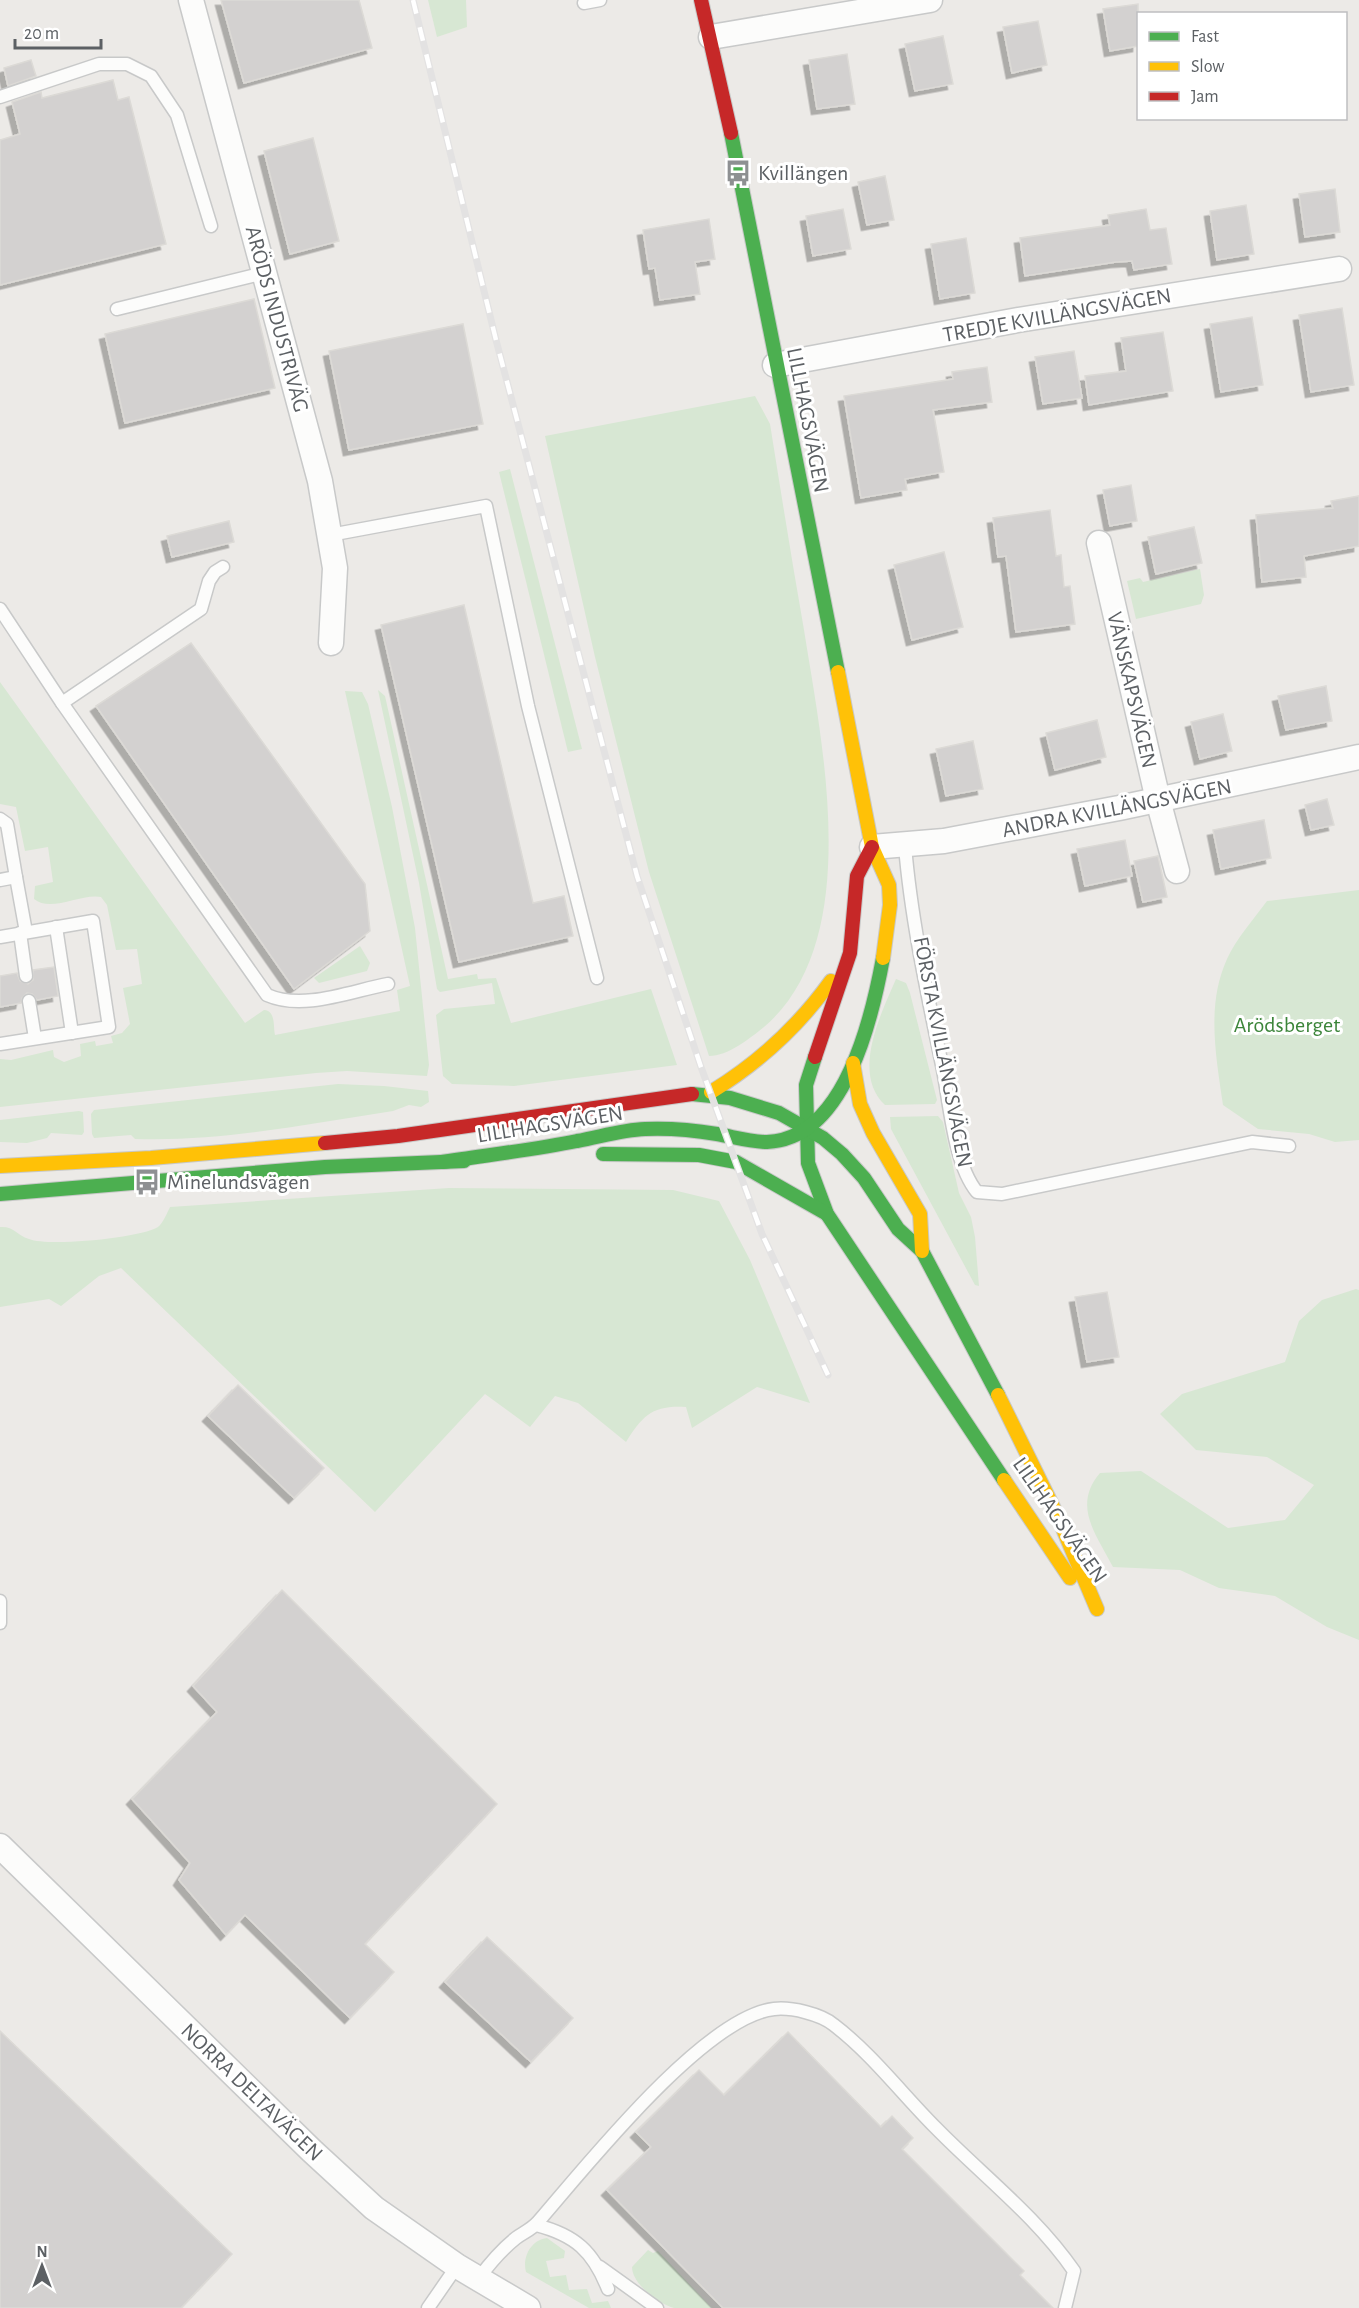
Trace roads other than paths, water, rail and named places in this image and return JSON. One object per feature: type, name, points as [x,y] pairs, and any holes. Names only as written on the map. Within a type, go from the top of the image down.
[{"type":"main road","name":"LILLHAGSVÄGEN","points":[[442,1162],[580,1141],[599,1133],[652,1130],[694,1131],[767,1141],[781,1140],[805,1127],[837,1097],[852,1063],[883,966],[889,885],[872,848],[862,784],[775,365],[711,37],[701,0]]},
{"type":"main road","name":"LILLHAGSVÄGEN","points":[[711,1092],[759,1105],[805,1127],[836,1148],[858,1171],[896,1227],[922,1251],[1048,1495],[1097,1609],[1058,1563],[1004,1478],[826,1214],[808,1163],[805,1127],[806,1085],[850,953],[857,876],[872,848]]},
{"type":"main road","name":"LILLHAGSVÄGEN","points":[[711,1092],[749,1069],[782,1043],[809,1013],[850,953]]},
{"type":"main road","name":"LILLHAGSVÄGEN","points":[[852,1063],[860,1104],[873,1133],[920,1214],[922,1251]]},
{"type":"main road","points":[[0,1166],[151,1158],[387,1137],[619,1102],[711,1092]]},
{"type":"main road","name":"LILLHAGSVÄGEN","points":[[442,1162],[653,1153],[699,1155],[736,1162],[826,1214]]},
{"type":"main road","points":[[0,1194],[325,1167],[442,1162]]},
{"type":"street","name":"ARÖDS INDUSTRIVÄG","points":[[191,0],[320,481],[335,568],[331,643]]},
{"type":"street","points":[[711,37],[930,0]]},
{"type":"street","name":"TREDJE KVILLÄNGSVÄGEN","points":[[775,365],[1018,320],[1339,269]]},
{"type":"street","name":"VÄNSKAPSVÄGEN","points":[[1099,543],[1158,800],[1177,871]]},
{"type":"street","name":"ANDRA KVILLÄNGSVÄGEN","points":[[872,848],[944,841],[1158,800],[1359,757]]},
{"type":"street","name":"NORRA DELTAVÄGEN","points":[[0,1846],[312,2151],[374,2208],[457,2266],[528,2308]]},
{"type":"lane","points":[[584,3],[600,0]]},
{"type":"lane","points":[[0,97],[99,64],[127,64],[151,76],[177,115],[210,226]]},
{"type":"lane","points":[[117,309],[264,273]]},
{"type":"lane","points":[[330,535],[486,506],[528,705],[597,978]]},
{"type":"lane","points":[[63,703],[201,609],[209,581],[215,572],[223,567]]},
{"type":"lane","points":[[0,609],[267,995],[281,1001],[299,1002],[388,984]]},
{"type":"lane","points":[[0,819],[7,824],[16,878],[26,976]]},
{"type":"lane","name":"FÖRSTA KVILLÄNGSVÄGEN","points":[[905,846],[931,1013],[950,1111],[968,1178],[977,1192],[1002,1194],[1252,1142],[1289,1146]]},
{"type":"lane","points":[[0,880],[16,878]]},
{"type":"lane","points":[[0,937],[93,921],[109,1026],[0,1044]]},
{"type":"lane","points":[[56,927],[72,1033]]},
{"type":"lane","points":[[29,1001],[35,1038]]},
{"type":"lane","points":[[0,1601],[0,1623]]},
{"type":"lane","points":[[479,2278],[495,2257],[536,2225],[567,2186],[656,2089],[701,2050],[742,2019],[774,2009],[799,2011],[833,2023],[954,2146],[1010,2196],[1054,2242],[1074,2271],[1065,2308]]},
{"type":"lane","points":[[536,2225],[562,2231],[582,2246],[599,2266],[657,2308]]},
{"type":"lane","points":[[428,2308],[457,2266]]},
{"type":"lane","points":[[599,2266],[608,2289]]},
{"type":"railway","points":[[413,0],[496,340],[637,876],[701,1067],[762,1234],[828,1375]]},
{"type":"place","name":"Kvillängen","points":[[738,173]]},
{"type":"place","name":"Minelundsvägen","points":[[147,1182]]},
{"type":"park label","name":"Arödsberget","points":[[1287,1025]]}]
